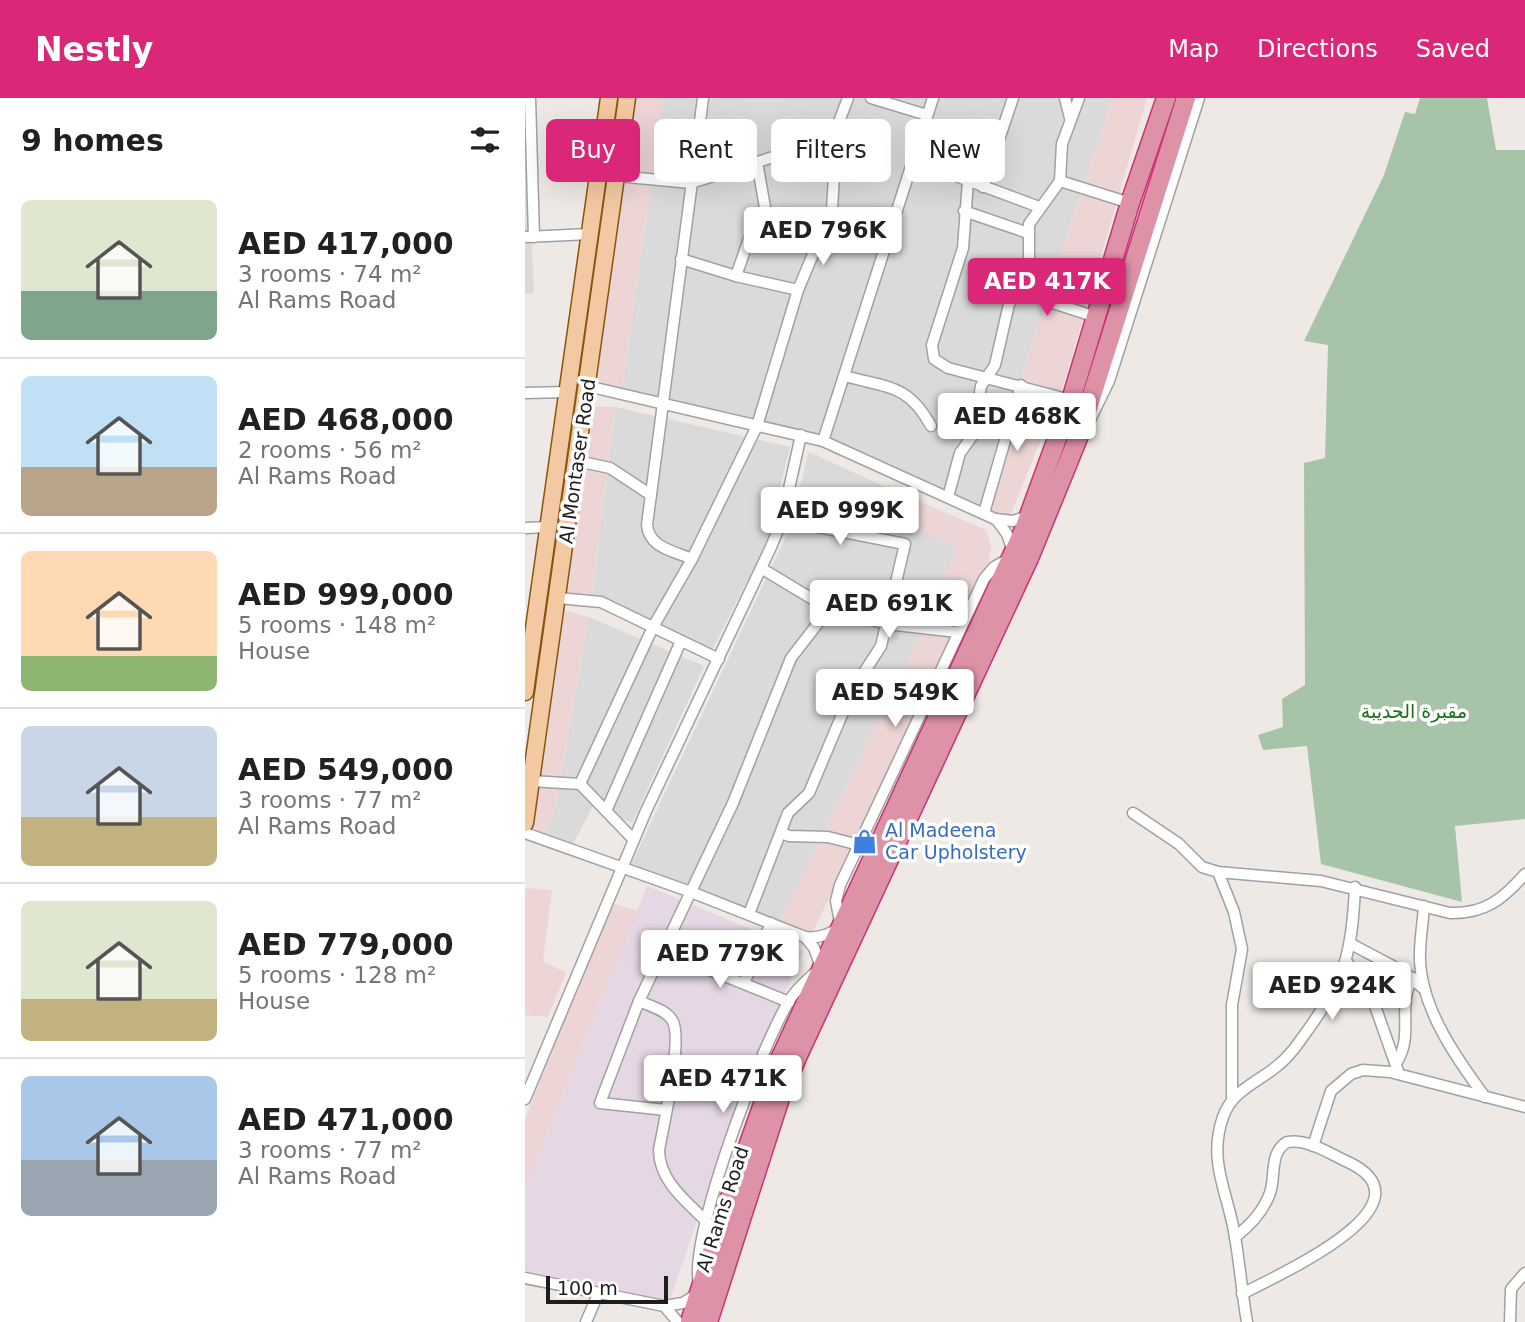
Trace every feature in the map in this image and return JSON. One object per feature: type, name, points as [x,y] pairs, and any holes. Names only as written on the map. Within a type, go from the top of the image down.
[{"type":"highway","name":"Al Rams Road","points":[[690,1322],[736,1175],[775,1070],[1029,515],[1071,400],[1130,203],[1167,98]]},
{"type":"highway","name":"Al Rams Road","points":[[708,1322],[780,1098],[1029,558],[1080,433],[1186,98]]},
{"type":"main road","name":"Al Montaser Road","points":[[525,692],[528,649],[568,392],[609,98]]},
{"type":"main road","name":"Al Montaser Road","points":[[624,119],[627,98]]},
{"type":"main road","name":"Al Montaser Road","points":[[525,823],[616,182]]},
{"type":"street","points":[[530,98],[529,237],[590,234]]},
{"type":"street","points":[[692,559],[651,540],[647,525],[661,401],[703,98]]},
{"type":"street","points":[[840,119],[848,98]]},
{"type":"street","points":[[871,98],[927,116]]},
{"type":"street","points":[[926,119],[933,98]]},
{"type":"street","points":[[983,187],[1013,98]]},
{"type":"street","points":[[1065,98],[1070,119]]},
{"type":"street","points":[[948,497],[960,453],[973,435],[979,391],[995,365],[1014,291],[1026,279],[1030,265],[1027,233],[1039,207],[1060,181],[1062,144],[1079,98]]},
{"type":"street","points":[[1080,433],[1098,410],[1109,381],[1199,98]]},
{"type":"street","points":[[736,276],[752,230],[766,213],[757,162],[771,158]]},
{"type":"street","points":[[640,178],[694,182]]},
{"type":"street","points":[[1060,181],[1130,203]]},
{"type":"street","points":[[580,784],[653,627],[692,559],[757,426],[798,290],[811,255],[827,226],[834,182]]},
{"type":"street","points":[[823,441],[906,182]]},
{"type":"street","points":[[968,182],[963,247],[932,351],[934,359],[948,368],[1071,400]]},
{"type":"street","points":[[970,182],[1039,207]]},
{"type":"street","points":[[964,211],[1027,233]]},
{"type":"street","points":[[681,259],[736,276],[798,290]]},
{"type":"street","points":[[1026,279],[1044,300],[1096,317]]},
{"type":"street","points":[[845,376],[908,394],[921,407],[931,426]]},
{"type":"street","points":[[983,513],[1021,385]]},
{"type":"street","points":[[587,386],[661,401],[823,441],[995,519],[1013,521],[1029,515]]},
{"type":"street","points":[[525,393],[568,392]]},
{"type":"street","points":[[525,1099],[622,866],[782,520],[801,435]]},
{"type":"street","points":[[577,461],[610,468],[651,495]]},
{"type":"street","points":[[525,833],[622,866],[805,937],[819,938],[841,927],[838,891],[859,845],[987,573],[1012,555],[1007,534],[995,519]]},
{"type":"street","points":[[749,914],[788,813],[809,793],[852,691],[881,646],[905,544],[782,520]]},
{"type":"street","points":[[525,528],[548,527]]},
{"type":"street","points":[[761,568],[829,609],[887,624],[957,632]]},
{"type":"street","points":[[558,597],[601,602],[719,659]]},
{"type":"street","points":[[666,1110],[600,1103],[639,1001],[733,803],[791,658],[829,609]]},
{"type":"street","points":[[606,811],[681,641]]},
{"type":"street","points":[[531,781],[580,784],[634,840]]},
{"type":"street","points":[[1133,813],[1178,844],[1202,867],[1218,872],[1321,881],[1355,887],[1450,913],[1479,911],[1505,896],[1525,874]]},
{"type":"street","points":[[781,833],[789,836],[828,837],[859,845]]},
{"type":"street","points":[[1218,872],[1234,912],[1242,949],[1231,1024],[1232,1100]]},
{"type":"street","points":[[1247,1322],[1235,1237],[1219,1175],[1218,1143],[1222,1119],[1232,1100],[1291,1053],[1335,988],[1347,962],[1351,944],[1355,887]]},
{"type":"street","points":[[1424,906],[1420,961],[1427,993],[1442,1032],[1486,1097]]},
{"type":"street","points":[[744,983],[771,923]]},
{"type":"street","points":[[525,1278],[664,1306],[683,1303],[700,1290],[697,1264],[739,1116],[789,1002],[821,967],[814,948],[805,937]]},
{"type":"street","points":[[1351,944],[1413,978],[1427,993]]},
{"type":"street","points":[[663,951],[789,1002]]},
{"type":"street","points":[[1347,962],[1374,1003],[1399,1074]]},
{"type":"street","points":[[1395,1063],[1404,1045],[1406,992],[1413,978]]},
{"type":"street","points":[[639,1001],[666,1013],[675,1025],[674,1063],[660,1163],[667,1180],[707,1222]]},
{"type":"street","points":[[1313,1146],[1325,1103],[1340,1082],[1351,1074],[1372,1069],[1525,1107]]},
{"type":"street","points":[[1235,1237],[1257,1217],[1265,1205],[1277,1150],[1294,1141],[1313,1146],[1368,1174],[1373,1182],[1374,1201],[1362,1220],[1336,1242],[1242,1294]]},
{"type":"street","points":[[1510,1322],[1511,1289],[1525,1273]]},
{"type":"street","points":[[586,1322],[598,1294]]},
{"type":"street","points":[[664,1306],[678,1322]]},
{"type":"shaded area","points":[[525,98],[534,293],[525,294]]},
{"type":"shaded area","points":[[634,98],[663,98],[660,119],[654,119],[654,162],[622,390],[599,383],[595,368],[622,182],[640,182],[640,119],[631,119]]},
{"type":"shaded area","points":[[663,98],[1112,98],[979,507],[834,439],[622,390],[654,162],[654,182],[757,182],[757,119],[660,119]]},
{"type":"shaded area","points":[[1112,98],[1147,98],[1065,380],[1008,521],[979,507]]},
{"type":"shaded area","points":[[587,406],[615,407],[591,604],[564,598]]},
{"type":"shaded area","points":[[615,407],[790,447],[766,544],[710,654],[627,613],[591,604]]},
{"type":"shaded area","points":[[809,452],[888,488],[877,511],[958,546],[919,639],[779,923],[631,865],[788,532]]},
{"type":"shaded area","points":[[888,488],[986,530],[991,545],[989,560],[811,936],[779,923],[919,639],[958,546],[876,511]]},
{"type":"shaded area","points":[[559,609],[589,617],[555,810],[541,842],[527,834]]},
{"type":"shaded area","points":[[589,617],[704,666],[632,823],[594,804],[570,850],[541,842],[555,810]]},
{"type":"shaded area","points":[[647,886],[803,951],[736,1106],[671,1297],[655,1303],[525,1277],[525,1187]]},
{"type":"shaded area","points":[[525,888],[552,890],[543,961],[566,973],[548,1017],[525,1015]]},
{"type":"shaded area","points":[[611,903],[637,911],[525,1187],[525,1119]]},
{"type":"green space","name":"مقبرة الحديبة","points":[[1420,98],[1487,98],[1496,150],[1525,150],[1525,819],[1455,826],[1462,902],[1321,864],[1307,746],[1263,750],[1258,735],[1283,727],[1282,699],[1305,685],[1304,463],[1325,458],[1328,345],[1304,341],[1384,175],[1405,112],[1415,114]]},
{"type":"place","name":"Al Madeena Car Upholstery","points":[[865,841]]}]
